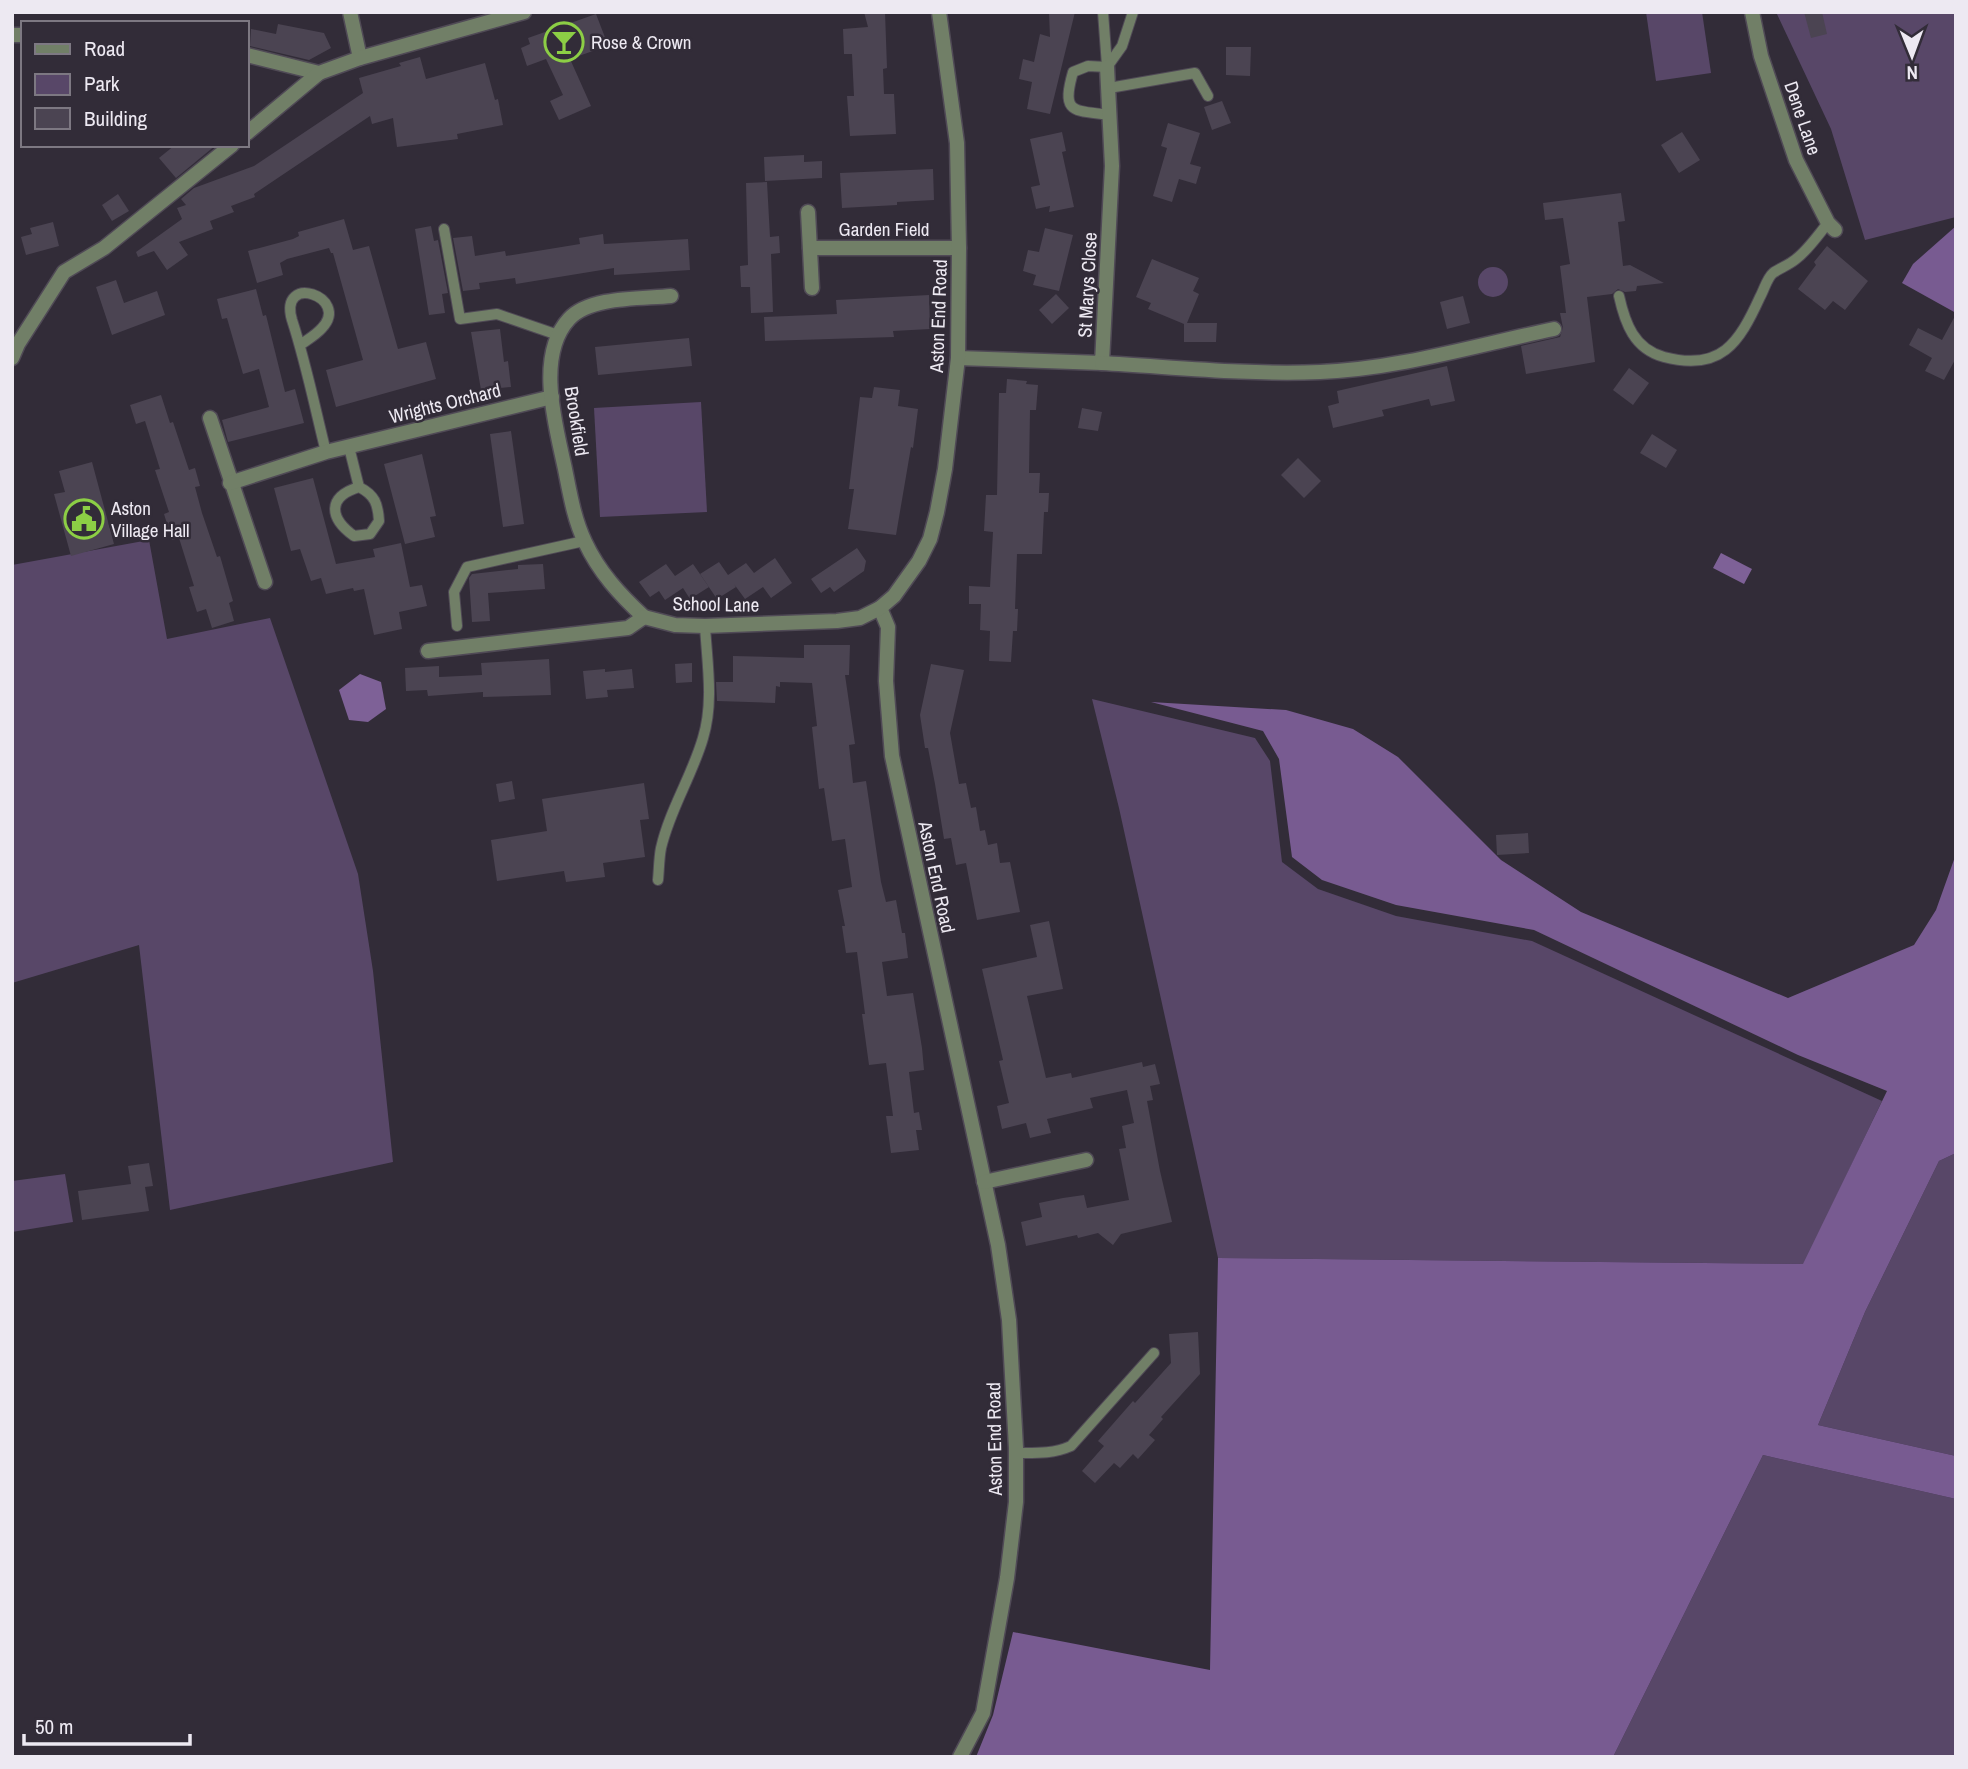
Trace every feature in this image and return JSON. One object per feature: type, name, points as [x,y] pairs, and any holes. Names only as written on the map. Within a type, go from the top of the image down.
[{"type":"street","points":[[349,12],[360,58]]},
{"type":"street","points":[[248,133],[319,72],[524,12]]},
{"type":"street","name":"Aston End Road","points":[[939,12],[957,144],[958,358],[945,469],[930,539],[919,561],[894,596],[880,608],[888,627],[886,681],[892,756],[998,1245],[1009,1320],[1016,1502],[1007,1578],[983,1713],[960,1757]]},
{"type":"street","name":"Dene Lane","points":[[1752,12],[1761,56],[1796,160],[1831,226]]},
{"type":"street","points":[[248,55],[319,72]]},
{"type":"street","name":"St Marys Close","points":[[958,358],[1102,363],[1112,166],[1107,66]]},
{"type":"street","points":[[12,358],[18,344],[64,272],[104,248],[229,147]]},
{"type":"street","points":[[808,212],[812,288]]},
{"type":"street","name":"Garden Field","points":[[810,248],[959,248]]},
{"type":"street","points":[[558,335],[569,319],[586,306],[671,296]]},
{"type":"street","points":[[1102,363],[1241,372],[1320,372],[1386,365],[1555,329]]},
{"type":"street","name":"Brookfield","points":[[558,335],[551,363],[552,397],[574,513],[584,541],[606,578],[644,617]]},
{"type":"street","name":"Wrights Orchard","points":[[230,483],[326,452],[552,397]]},
{"type":"street","points":[[209,418],[265,582]]},
{"type":"street","name":"School Lane","points":[[428,651],[628,628],[644,617],[676,625],[705,626],[837,621],[868,615],[880,608]]},
{"type":"street","points":[[984,1182],[1086,1160]]},
{"type":"lane","points":[[1103,12],[1107,66]]},
{"type":"lane","points":[[1107,66],[1122,46],[1133,12]]},
{"type":"lane","points":[[1107,66],[1088,66],[1073,72],[1067,99],[1071,107],[1078,111],[1110,115]]},
{"type":"lane","points":[[1108,88],[1195,73],[1208,96]]},
{"type":"lane","points":[[1619,296],[1625,320],[1635,338],[1646,349],[1660,356],[1688,361],[1718,355],[1740,338],[1772,274],[1798,258],[1831,226]]},
{"type":"lane","points":[[444,229],[460,319],[498,314],[558,335]]},
{"type":"lane","points":[[300,345],[324,327],[328,315],[321,297],[312,293],[296,297],[289,310],[326,452]]},
{"type":"lane","points":[[349,447],[359,487],[373,496],[379,520],[370,534],[354,536],[337,521],[335,512],[337,500],[342,494],[359,487]]},
{"type":"lane","points":[[457,626],[454,592],[467,568],[584,541]]},
{"type":"lane","points":[[658,880],[660,850],[669,820],[703,738],[707,718],[709,702],[705,626]]},
{"type":"lane","points":[[1016,1453],[1045,1453],[1071,1446],[1154,1353]]},
{"type":"green space","points":[[1646,12],[1702,12],[1711,73],[1656,81]]},
{"type":"green space","points":[[1776,12],[1956,12],[1956,217],[1865,240],[1831,129]]},
{"type":"green space","points":[[1493,267],[1504,271],[1508,282],[1504,293],[1493,297],[1482,293],[1478,282],[1482,271]]},
{"type":"green space","points":[[701,402],[707,512],[600,517],[594,408]]},
{"type":"green space","points":[[149,540],[167,639],[270,618],[358,874],[373,971],[393,1162],[170,1210],[139,945],[12,983],[12,565]]},
{"type":"green space","points":[[1092,699],[1255,738],[1270,761],[1282,862],[1318,889],[1396,916],[1532,941],[1882,1101],[1804,1264],[1218,1258],[1119,808]]},
{"type":"green space","points":[[1956,1153],[1956,1456],[1818,1425],[1865,1312],[1939,1161]]},
{"type":"green space","points":[[65,1174],[73,1222],[12,1232],[12,1181]]},
{"type":"green space","points":[[1763,1455],[1956,1499],[1956,1757],[1613,1757]]},
{"type":"shaded area","points":[[1956,226],[1956,313],[1902,283],[1913,264]]},
{"type":"shaded area","points":[[1721,553],[1752,569],[1744,584],[1713,568]]},
{"type":"shaded area","points":[[360,674],[381,682],[386,709],[368,722],[349,720],[339,690]]},
{"type":"shaded area","points":[[1151,702],[1286,710],[1353,729],[1398,757],[1501,860],[1581,912],[1788,998],[1914,945],[1936,910],[1956,854],[1956,1153],[1939,1161],[1865,1312],[1818,1425],[1956,1456],[1956,1499],[1763,1455],[1613,1757],[976,1757],[993,1715],[1013,1632],[1210,1670],[1218,1258],[1803,1264],[1887,1091],[1798,1055],[1534,930],[1396,905],[1322,880],[1292,857],[1279,759],[1263,731]]},
{"type":"building","points":[[864,12],[885,12],[887,68],[883,69],[884,94],[894,94],[896,134],[850,136],[847,96],[854,96],[852,54],[844,54],[843,29],[868,27]]},
{"type":"building","points":[[1049,12],[1075,12],[1050,114],[1027,109],[1032,82],[1019,79],[1023,59],[1034,62],[1040,34],[1050,37]]},
{"type":"building","points":[[1804,12],[1822,12],[1827,34],[1811,38]]},
{"type":"building","name":"Rose & Crown","points":[[596,14],[606,40],[591,45],[593,51],[570,59],[591,106],[559,120],[550,101],[563,95],[546,59],[527,66],[521,48],[530,44],[528,38]]},
{"type":"building","points":[[278,24],[324,33],[331,48],[309,60],[250,46],[251,29],[276,34]]},
{"type":"building","points":[[1226,47],[1251,47],[1250,76],[1226,75]]},
{"type":"building","points":[[420,57],[426,79],[485,63],[495,100],[498,99],[503,125],[457,134],[458,139],[397,147],[393,118],[372,124],[370,116],[254,194],[255,197],[231,206],[234,212],[210,221],[213,229],[179,242],[188,255],[167,270],[154,251],[138,257],[136,252],[182,219],[177,208],[186,205],[181,199],[194,188],[254,166],[290,142],[363,93],[359,78],[401,66],[399,63]]},
{"type":"building","points":[[1222,101],[1231,123],[1212,130],[1204,107]]},
{"type":"building","points":[[1168,123],[1200,133],[1190,164],[1201,167],[1196,184],[1179,179],[1172,202],[1153,196],[1167,148],[1161,146]]},
{"type":"building","points":[[1062,132],[1066,151],[1062,152],[1074,207],[1049,212],[1050,206],[1036,209],[1031,187],[1040,185],[1030,139]]},
{"type":"building","points":[[1682,132],[1700,160],[1679,173],[1661,145]]},
{"type":"building","points":[[173,147],[214,147],[176,178],[159,158]]},
{"type":"building","points":[[804,155],[804,162],[822,161],[822,178],[765,181],[764,157]]},
{"type":"building","points":[[933,169],[934,200],[842,208],[840,173]]},
{"type":"building","points":[[767,182],[770,237],[779,236],[780,253],[771,254],[773,312],[751,313],[750,287],[741,287],[740,266],[748,265],[746,183]]},
{"type":"building","points":[[1621,193],[1625,221],[1618,222],[1623,266],[1630,265],[1664,283],[1637,286],[1636,291],[1625,292],[1618,289],[1612,294],[1587,297],[1595,362],[1526,374],[1521,346],[1560,337],[1563,328],[1560,313],[1566,313],[1560,266],[1570,264],[1563,218],[1545,220],[1543,203]]},
{"type":"building","points":[[118,194],[129,211],[112,221],[102,205]]},
{"type":"building","points":[[344,219],[353,250],[369,246],[398,349],[426,342],[436,379],[336,407],[326,370],[363,360],[333,253],[329,248],[287,259],[280,263],[283,275],[257,283],[248,251],[293,239],[299,236],[298,232]]},
{"type":"building","points":[[53,222],[59,246],[26,255],[21,237],[32,234],[30,228]]},
{"type":"building","points":[[431,226],[434,241],[438,240],[448,293],[442,294],[445,313],[429,315],[415,229]]},
{"type":"building","points":[[1045,228],[1073,235],[1059,291],[1033,285],[1036,275],[1023,271],[1028,250],[1039,252]]},
{"type":"building","points":[[603,234],[604,244],[688,239],[690,270],[614,275],[614,268],[516,284],[515,278],[479,283],[480,289],[463,291],[453,238],[472,236],[475,256],[505,251],[506,256],[580,244],[579,238]]},
{"type":"building","points":[[1827,246],[1868,281],[1845,310],[1833,301],[1825,310],[1798,289]]},
{"type":"building","points":[[1152,259],[1199,278],[1193,291],[1199,294],[1187,323],[1217,323],[1216,342],[1184,342],[1184,324],[1148,309],[1151,303],[1136,297]]},
{"type":"building","points":[[116,280],[124,303],[157,291],[165,315],[112,335],[96,287]]},
{"type":"building","points":[[256,289],[263,316],[266,315],[285,392],[295,389],[304,423],[228,442],[222,420],[269,407],[259,369],[243,374],[227,318],[222,319],[217,299]]},
{"type":"building","points":[[1056,294],[1069,308],[1052,324],[1039,310]]},
{"type":"building","points":[[929,295],[930,329],[893,331],[894,337],[765,341],[764,317],[837,314],[836,300]]},
{"type":"building","points":[[1463,296],[1470,323],[1447,329],[1440,302]]},
{"type":"building","points":[[1956,314],[1956,358],[1944,380],[1925,371],[1932,358],[1909,345],[1918,328],[1942,340]]},
{"type":"building","points":[[500,329],[504,362],[508,361],[511,387],[481,390],[471,332]]},
{"type":"building","points":[[689,338],[692,366],[598,375],[595,347]]},
{"type":"building","points":[[1447,366],[1455,401],[1431,406],[1429,399],[1382,410],[1384,416],[1333,428],[1328,406],[1339,403],[1337,391]]},
{"type":"building","points":[[1629,368],[1649,383],[1633,405],[1613,390]]},
{"type":"building","points":[[1007,379],[1038,385],[1036,410],[1030,410],[1029,473],[1040,473],[1039,493],[1049,493],[1048,512],[1044,512],[1042,554],[1017,554],[1017,631],[1013,631],[1011,662],[989,661],[990,631],[980,630],[981,604],[969,604],[969,586],[990,587],[993,532],[984,531],[986,495],[997,495],[999,393],[1006,393]]},
{"type":"building","points":[[874,387],[900,390],[898,406],[918,409],[896,535],[848,529],[854,489],[849,489],[860,397],[872,398]]},
{"type":"building","points":[[161,395],[189,470],[195,468],[200,486],[195,487],[202,513],[217,557],[220,556],[233,601],[229,603],[234,621],[212,628],[206,609],[197,612],[189,587],[194,586],[179,538],[172,540],[164,514],[169,512],[155,470],[160,469],[145,421],[136,424],[130,405]]},
{"type":"building","points":[[1082,408],[1102,412],[1098,431],[1078,428]]},
{"type":"building","points":[[511,431],[524,524],[503,527],[490,434]]},
{"type":"building","points":[[1652,434],[1677,450],[1666,468],[1640,453]]},
{"type":"building","points":[[422,454],[436,516],[430,517],[435,537],[405,544],[384,464]]},
{"type":"building","points":[[1298,458],[1321,481],[1304,498],[1281,475]]},
{"type":"building","name":"Aston Village Hall","points":[[92,462],[114,544],[71,556],[54,494],[65,492],[59,471]]},
{"type":"building","points":[[313,478],[336,564],[375,557],[373,549],[401,543],[410,587],[422,585],[427,606],[399,612],[402,629],[374,635],[364,589],[354,591],[353,588],[326,594],[321,578],[311,581],[300,549],[291,551],[274,488]]},
{"type":"building","points":[[857,548],[866,561],[864,571],[834,592],[830,587],[821,593],[811,579]]},
{"type":"building","points":[[775,558],[792,583],[771,598],[763,587],[745,599],[734,584],[736,587],[717,599],[700,574],[719,562],[728,575],[746,563],[754,573]]},
{"type":"building","points":[[543,564],[545,589],[488,593],[490,621],[472,622],[469,578],[472,574],[518,569],[518,565]]},
{"type":"building","points":[[666,564],[675,576],[693,564],[709,587],[690,599],[683,588],[665,600],[659,591],[650,597],[639,582]]},
{"type":"building","points":[[804,645],[850,645],[849,675],[845,675],[855,744],[849,745],[853,783],[866,781],[881,882],[886,902],[896,900],[902,933],[905,933],[908,958],[882,962],[887,996],[913,993],[922,1048],[924,1070],[909,1072],[914,1113],[919,1112],[922,1130],[916,1130],[919,1150],[891,1153],[886,1116],[893,1116],[886,1063],[869,1065],[857,952],[846,953],[842,926],[845,926],[838,890],[852,887],[845,839],[832,841],[824,788],[819,789],[812,727],[817,726],[812,683],[780,682],[780,687],[776,686],[775,703],[717,701],[716,682],[733,682],[733,656],[804,658]]},
{"type":"building","points":[[549,659],[551,695],[483,697],[483,692],[428,696],[427,690],[406,691],[405,668],[439,666],[439,677],[482,675],[481,663]]},
{"type":"building","points":[[692,663],[692,682],[676,683],[675,664]]},
{"type":"building","points":[[931,664],[964,670],[950,733],[959,784],[966,783],[971,808],[976,807],[980,831],[985,830],[988,845],[997,843],[1000,863],[1010,862],[1020,912],[977,920],[966,863],[956,865],[951,838],[944,839],[920,715]]},
{"type":"building","points":[[605,669],[605,672],[632,669],[634,688],[607,690],[608,697],[586,699],[583,671]]},
{"type":"building","points":[[512,781],[515,799],[499,802],[496,784]]},
{"type":"building","points":[[644,783],[649,819],[640,820],[645,857],[603,863],[605,877],[566,882],[564,871],[497,881],[491,840],[547,831],[542,799]]},
{"type":"building","points":[[1528,833],[1529,853],[1497,855],[1496,835]]},
{"type":"building","points":[[1049,921],[1063,989],[1027,996],[1046,1078],[1071,1073],[1072,1078],[1142,1062],[1143,1067],[1155,1064],[1160,1084],[1150,1086],[1153,1100],[1147,1101],[1172,1222],[1121,1234],[1113,1245],[1098,1233],[1026,1246],[1021,1222],[1042,1217],[1039,1203],[1063,1198],[1084,1195],[1087,1208],[1129,1200],[1119,1149],[1126,1148],[1122,1126],[1134,1123],[1127,1090],[1090,1098],[1093,1108],[1047,1119],[1051,1133],[1030,1138],[1026,1123],[1002,1129],[997,1106],[1009,1103],[999,1061],[1003,1060],[982,969],[1037,957],[1030,925]]},
{"type":"building","points":[[149,1163],[153,1186],[145,1187],[149,1211],[82,1220],[78,1191],[131,1184],[128,1166]]},
{"type":"building","points":[[1198,1332],[1200,1374],[1161,1417],[1163,1419],[1149,1435],[1155,1440],[1138,1459],[1133,1454],[1120,1468],[1114,1463],[1095,1483],[1082,1471],[1104,1446],[1098,1441],[1171,1363],[1169,1334]]},
{"type":"place","name":"Rose & Crown","points":[[564,42]]},
{"type":"place","name":"Aston Village Hall","points":[[84,519]]}]
